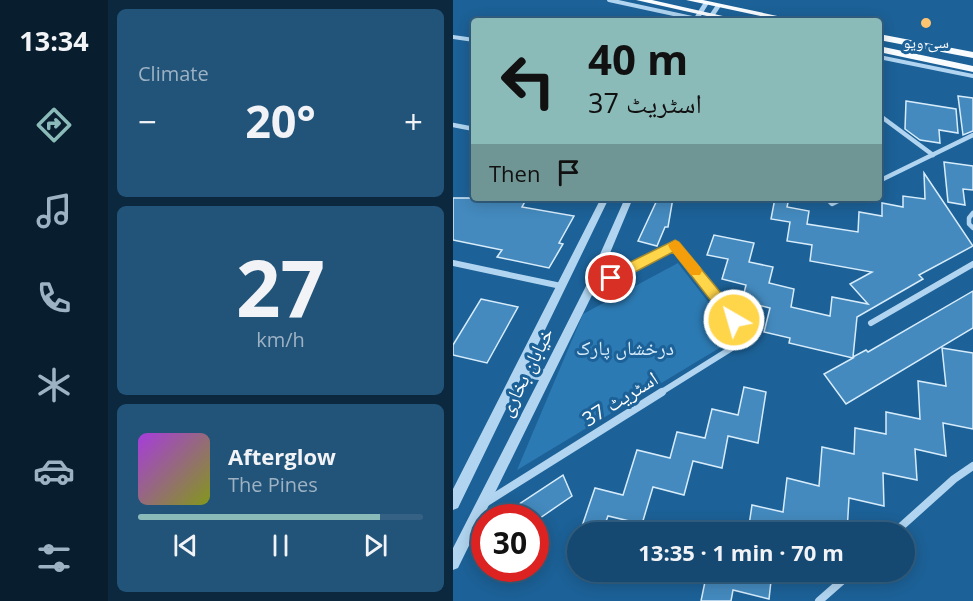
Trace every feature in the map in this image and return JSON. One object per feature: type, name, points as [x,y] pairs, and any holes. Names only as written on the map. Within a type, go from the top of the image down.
[{"type":"main road","points":[[640,0],[697,17]]},
{"type":"main road","points":[[690,0],[781,18]]},
{"type":"main road","points":[[882,38],[973,55]]},
{"type":"main road","points":[[882,50],[973,69]]},
{"type":"street","points":[[609,0],[697,17],[706,3]]},
{"type":"street","points":[[710,18],[718,6]]},
{"type":"street","points":[[453,37],[471,40]]},
{"type":"street","points":[[882,58],[973,76]]},
{"type":"street","points":[[882,117],[933,155]]},
{"type":"street","points":[[882,122],[890,123]]},
{"type":"street","points":[[453,126],[471,129]]},
{"type":"street","points":[[882,180],[973,135]]},
{"type":"street","name":"خیابان بخاری","points":[[454,499],[603,201]]},
{"type":"street","name":"خیابان بخاری","points":[[482,504],[590,289],[628,201]]},
{"type":"street","points":[[973,213],[969,218],[969,224],[973,228]]},
{"type":"street","name":"اسٹریٹ 37","points":[[485,504],[748,338],[675,245],[590,289]]},
{"type":"street","points":[[453,263],[561,285]]},
{"type":"street","points":[[871,323],[973,264]]},
{"type":"street","points":[[518,372],[546,375]]},
{"type":"street","points":[[906,522],[954,479],[973,466]]},
{"type":"street","name":"خیابان بخاری","points":[[453,563],[471,526]]},
{"type":"street","points":[[819,601],[841,582]]},
{"type":"green space","name":"درخشاں پارک","points":[[678,263],[736,338],[517,470],[583,314]]},
{"type":"building","points":[[958,96],[973,98],[973,131],[963,135]]},
{"type":"building","points":[[906,101],[956,109],[958,133],[939,130],[940,143],[920,140],[905,129]]},
{"type":"building","points":[[944,162],[973,166],[973,190],[963,189],[965,205],[948,202]]},
{"type":"building","points":[[924,173],[973,246],[919,275],[923,279],[857,317],[853,357],[866,350],[868,352],[973,291],[973,328],[846,404],[824,374],[853,358],[789,343],[790,338],[764,332],[770,308],[742,301],[746,285],[722,279],[728,259],[707,255],[714,235],[754,243],[749,262],[773,267],[769,283],[794,289],[791,307],[830,316],[832,297],[868,304],[850,284],[872,272],[810,261],[812,245],[787,241],[790,222],[771,219],[774,201],[788,201],[787,207],[809,211],[807,224],[858,232],[859,212],[882,216],[882,203],[903,207],[903,196],[925,199]]},
{"type":"building","points":[[453,198],[471,198],[471,201],[525,201],[522,207],[574,216],[559,243],[563,244],[549,268],[497,257],[502,250],[453,240]]},
{"type":"building","points":[[657,201],[672,201],[668,227],[665,227],[657,246],[638,241]]},
{"type":"building","points":[[481,299],[518,307],[487,363],[453,355],[453,345]]},
{"type":"building","points":[[942,348],[973,353],[973,429],[943,423],[946,456],[915,449],[917,480],[883,473],[884,506],[849,498],[848,522],[749,522],[752,505],[783,512],[787,478],[819,486],[822,447],[854,454],[855,428],[886,434],[886,412],[920,419],[918,381],[946,386]]},
{"type":"building","points":[[744,387],[766,392],[758,443],[728,436],[722,468],[693,461],[684,495],[653,487],[643,522],[608,516],[606,522],[583,522],[595,488],[623,495],[637,450],[670,458],[677,432],[705,438],[712,409],[738,415]]},
{"type":"building","points":[[563,475],[572,496],[549,512],[549,504],[519,504]]},
{"type":"building","points":[[705,582],[771,582],[769,599],[733,590],[731,601],[701,601]]},
{"type":"slow traffic","points":[[675,245],[695,271]]},
{"type":"place","name":"سی ویو","points":[[926,23]]},
{"type":"route","points":[[611,278],[675,245],[734,320]]}]
